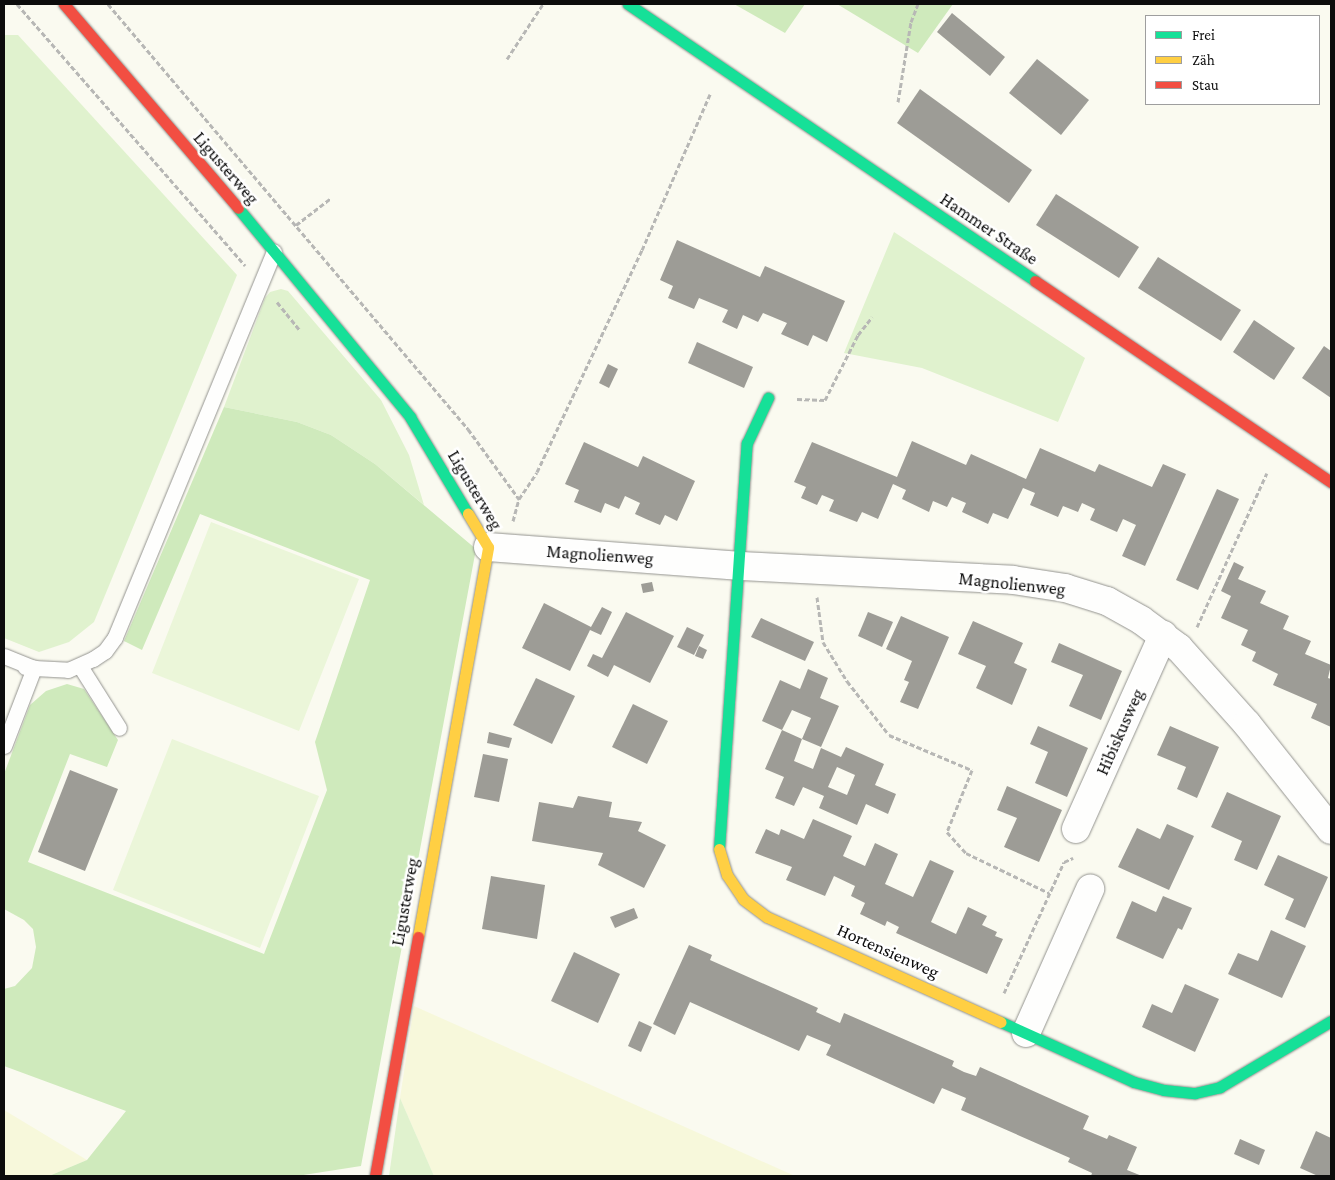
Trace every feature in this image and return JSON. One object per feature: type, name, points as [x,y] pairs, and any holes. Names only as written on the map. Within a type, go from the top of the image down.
[{"type":"street","name":"Ligusterweg","points":[[64,4],[274,251],[410,417],[497,548],[375,1176]]},
{"type":"street","name":"Hammer Straße","points":[[628,4],[722,70],[1331,482]]},
{"type":"street","points":[[741,566],[747,443],[768,398]]},
{"type":"street","name":"Magnolienweg","points":[[497,548],[741,566],[1013,580],[1065,588],[1107,601],[1163,635],[1184,654],[1248,724],[1331,830]]},
{"type":"street","name":"Hortensienweg","points":[[741,566],[718,846],[727,875],[743,899],[767,917],[1134,1082],[1164,1090],[1194,1092],[1220,1087],[1331,1021]]},
{"type":"street","name":"Hibiskusweg","points":[[1076,829],[1163,635]]},
{"type":"street","points":[[1026,1033],[1090,889]]},
{"type":"lane","points":[[4,665],[57,671],[80,666],[105,651],[116,637],[274,251]]},
{"type":"lane","points":[[4,656],[34,668]]},
{"type":"lane","points":[[80,666],[119,728]]},
{"type":"lane","points":[[4,746],[34,668]]},
{"type":"path","points":[[17,4],[261,282]]},
{"type":"path","points":[[108,4],[297,224],[468,429],[519,499]]},
{"type":"path","points":[[507,59],[543,4]]},
{"type":"path","points":[[898,102],[911,22],[918,4]]},
{"type":"path","points":[[497,548],[519,499],[537,472],[625,285],[722,70]]},
{"type":"path","points":[[274,251],[297,224],[331,198]]},
{"type":"path","points":[[768,398],[825,400],[858,336],[872,317]]},
{"type":"path","points":[[1184,654],[1279,447]]},
{"type":"path","points":[[813,570],[823,642],[847,681],[889,735],[972,770],[947,832],[966,853],[1048,892]]},
{"type":"green space","points":[[734,4],[805,4],[785,33]]},
{"type":"green space","points":[[837,4],[953,4],[918,53]]},
{"type":"green space","points":[[4,35],[18,35],[237,275],[94,622],[69,642],[39,652],[4,638]]},
{"type":"green space","points":[[894,232],[1085,358],[1058,422],[922,368],[844,353]]},
{"type":"green space","points":[[281,289],[288,291],[381,400],[409,455],[424,505],[375,464],[331,435],[297,422],[224,407],[265,298],[270,292]]},
{"type":"green space","points":[[224,407],[297,422],[331,435],[375,464],[476,549],[361,1166],[297,1176],[49,1176],[87,1160],[126,1111],[4,1066],[4,989],[15,986],[32,968],[36,947],[33,929],[24,920],[4,909],[4,774],[30,705],[46,691],[67,684],[84,689],[118,740],[107,767],[70,754],[28,862],[264,954],[327,790],[315,742],[370,580],[200,514],[142,650],[124,641]]},
{"type":"green space","points":[[211,522],[359,579],[299,731],[152,673]]},
{"type":"green space","points":[[172,739],[319,796],[260,948],[113,890]]},
{"type":"green space","points":[[414,1006],[795,1176],[434,1176],[400,1098]]},
{"type":"green space","points":[[400,1098],[434,1176],[389,1176]]},
{"type":"green space","points":[[4,1110],[87,1160],[49,1176],[4,1176]]},
{"type":"building","points":[[952,13],[1005,57],[990,76],[937,32]]},
{"type":"building","points":[[1037,59],[1089,100],[1061,135],[1009,93]]},
{"type":"building","points":[[920,89],[1032,170],[1009,203],[897,123]]},
{"type":"building","points":[[1056,194],[1139,247],[1119,278],[1036,225]]},
{"type":"building","points":[[677,240],[760,277],[765,266],[845,301],[827,342],[813,335],[808,346],[781,334],[787,323],[763,313],[758,322],[743,315],[737,329],[722,322],[728,310],[699,298],[694,309],[668,298],[673,286],[660,280]]},
{"type":"building","points":[[1158,257],[1241,310],[1221,341],[1138,288]]},
{"type":"building","points":[[1254,320],[1295,348],[1274,380],[1233,352]]},
{"type":"building","points":[[697,342],[753,367],[744,388],[688,363]]},
{"type":"building","points":[[1324,346],[1331,351],[1331,398],[1302,378]]},
{"type":"building","points":[[608,364],[618,369],[609,388],[599,383]]},
{"type":"building","points":[[912,441],[966,465],[971,454],[1026,479],[1040,448],[1095,472],[1099,464],[1152,487],[1163,464],[1186,474],[1145,566],[1122,556],[1136,525],[1123,519],[1117,532],[1090,520],[1095,509],[1082,503],[1078,512],[1063,506],[1058,517],[1030,505],[1035,493],[1023,488],[1008,519],[993,513],[988,524],[962,512],[966,503],[952,497],[947,507],[933,501],[929,512],[902,499],[906,490],[893,484],[878,519],[862,512],[857,522],[829,511],[834,500],[822,495],[817,505],[801,498],[806,487],[794,482],[812,442],[897,477]]},
{"type":"building","points":[[584,442],[638,467],[643,456],[695,481],[677,521],[665,515],[660,525],[635,514],[640,503],[625,496],[619,509],[605,503],[601,513],[574,502],[579,490],[565,484]]},
{"type":"building","points":[[1217,489],[1239,499],[1198,590],[1176,580]]},
{"type":"building","points":[[1234,562],[1244,567],[1238,579],[1266,591],[1260,603],[1289,616],[1283,629],[1311,641],[1305,654],[1331,665],[1328,678],[1331,679],[1331,727],[1311,718],[1317,704],[1273,685],[1278,674],[1252,661],[1256,652],[1241,645],[1248,630],[1221,618],[1231,596],[1221,591]]},
{"type":"building","points":[[652,582],[654,591],[643,593],[641,584]]},
{"type":"building","points":[[544,603],[591,627],[602,607],[612,612],[601,635],[590,630],[570,671],[522,648]]},
{"type":"building","points":[[626,612],[674,636],[650,683],[614,665],[608,677],[587,666],[593,654],[602,658]]},
{"type":"building","points":[[868,612],[893,622],[882,647],[858,636]]},
{"type":"building","points":[[901,616],[949,637],[918,709],[900,702],[909,682],[904,680],[912,661],[886,649]]},
{"type":"building","points":[[761,618],[814,642],[805,661],[751,637]]},
{"type":"building","points":[[973,621],[1023,643],[1014,663],[1027,669],[1012,705],[976,688],[986,666],[958,654]]},
{"type":"building","points":[[687,627],[704,635],[694,655],[677,647]]},
{"type":"building","points":[[1059,643],[1122,671],[1101,720],[1069,706],[1083,675],[1051,662]]},
{"type":"building","points":[[699,646],[707,650],[703,659],[695,656]]},
{"type":"building","points":[[808,669],[828,678],[820,698],[839,706],[821,747],[802,739],[811,718],[792,710],[782,730],[762,721],[780,680],[800,689]]},
{"type":"building","points":[[536,678],[575,696],[552,744],[513,725]]},
{"type":"building","points":[[633,704],[668,721],[647,764],[612,747]]},
{"type":"building","points":[[1038,726],[1088,748],[1067,797],[1035,783],[1048,752],[1030,744]]},
{"type":"building","points":[[1170,726],[1219,747],[1197,798],[1177,789],[1186,767],[1157,755]]},
{"type":"building","points":[[782,730],[802,739],[794,761],[813,769],[821,748],[841,757],[846,747],[884,764],[875,785],[896,794],[888,814],[866,804],[857,825],[819,808],[824,796],[803,787],[794,806],[775,798],[784,777],[765,769]],"holes":[[[837,767],[855,775],[847,795],[828,787]]]},
{"type":"building","points":[[489,732],[512,738],[509,748],[487,743]]},
{"type":"building","points":[[483,754],[508,759],[499,802],[474,797]]},
{"type":"building","points":[[70,770],[118,789],[85,871],[38,852]]},
{"type":"building","points":[[1007,786],[1062,810],[1039,862],[1004,847],[1017,818],[997,810]]},
{"type":"building","points":[[1227,792],[1281,816],[1257,870],[1234,860],[1242,841],[1211,827]]},
{"type":"building","points":[[578,796],[612,802],[609,817],[642,822],[638,831],[666,845],[644,888],[598,865],[603,853],[532,841],[539,802],[573,808]]},
{"type":"building","points":[[813,819],[852,836],[843,856],[865,866],[875,843],[898,854],[885,884],[913,897],[930,860],[954,871],[931,922],[956,934],[968,907],[987,916],[982,925],[997,932],[995,936],[1003,939],[987,974],[896,933],[899,927],[887,921],[885,926],[860,914],[865,903],[851,896],[855,886],[834,876],[825,896],[786,880],[792,867],[755,853],[766,829],[779,835],[781,829],[804,839]]},
{"type":"building","points":[[1167,824],[1194,836],[1169,890],[1118,867],[1137,828],[1160,839]]},
{"type":"building","points":[[1278,855],[1328,877],[1305,928],[1285,919],[1294,899],[1264,885]]},
{"type":"building","points":[[491,876],[545,885],[537,939],[482,929]]},
{"type":"building","points":[[1163,896],[1192,908],[1182,930],[1178,928],[1163,959],[1116,938],[1132,901],[1156,912]]},
{"type":"building","points":[[634,908],[638,918],[615,928],[610,917]]},
{"type":"building","points":[[1271,930],[1306,946],[1282,998],[1228,974],[1238,953],[1258,961]]},
{"type":"building","points":[[689,945],[712,955],[710,960],[818,1008],[816,1012],[840,1023],[844,1013],[954,1061],[952,1066],[964,1072],[976,1076],[980,1067],[1089,1116],[1083,1129],[1107,1139],[1109,1135],[1137,1147],[1127,1170],[1142,1176],[1091,1176],[1092,1173],[1068,1162],[1070,1158],[961,1110],[966,1098],[942,1088],[934,1104],[826,1055],[831,1045],[807,1035],[799,1051],[690,1002],[675,1035],[653,1024]]},
{"type":"building","points":[[574,952],[620,974],[598,1023],[551,1001]]},
{"type":"building","points":[[1185,984],[1219,999],[1195,1052],[1142,1027],[1152,1004],[1172,1013]]},
{"type":"building","points":[[639,1021],[652,1027],[641,1052],[628,1046]]},
{"type":"building","points":[[1316,1131],[1331,1138],[1331,1176],[1318,1176],[1300,1168]]},
{"type":"building","points":[[1240,1139],[1265,1150],[1259,1165],[1234,1154]]},
{"type":"traffic: fast","points":[[628,4],[1035,281]]},
{"type":"traffic: fast","points":[[238,208],[410,417],[468,514]]},
{"type":"traffic: fast","points":[[719,849],[747,443],[768,398]]},
{"type":"traffic: fast","points":[[1001,1022],[1134,1082],[1164,1090],[1195,1093],[1220,1087],[1331,1021]]},
{"type":"traffic: slow","points":[[418,937],[488,547],[468,514]]},
{"type":"traffic: slow","points":[[719,849],[727,875],[743,899],[767,917],[1001,1022]]},
{"type":"traffic: jam","points":[[64,4],[238,208]]},
{"type":"traffic: jam","points":[[1035,281],[1331,482]]},
{"type":"traffic: jam","points":[[375,1176],[418,937]]}]
